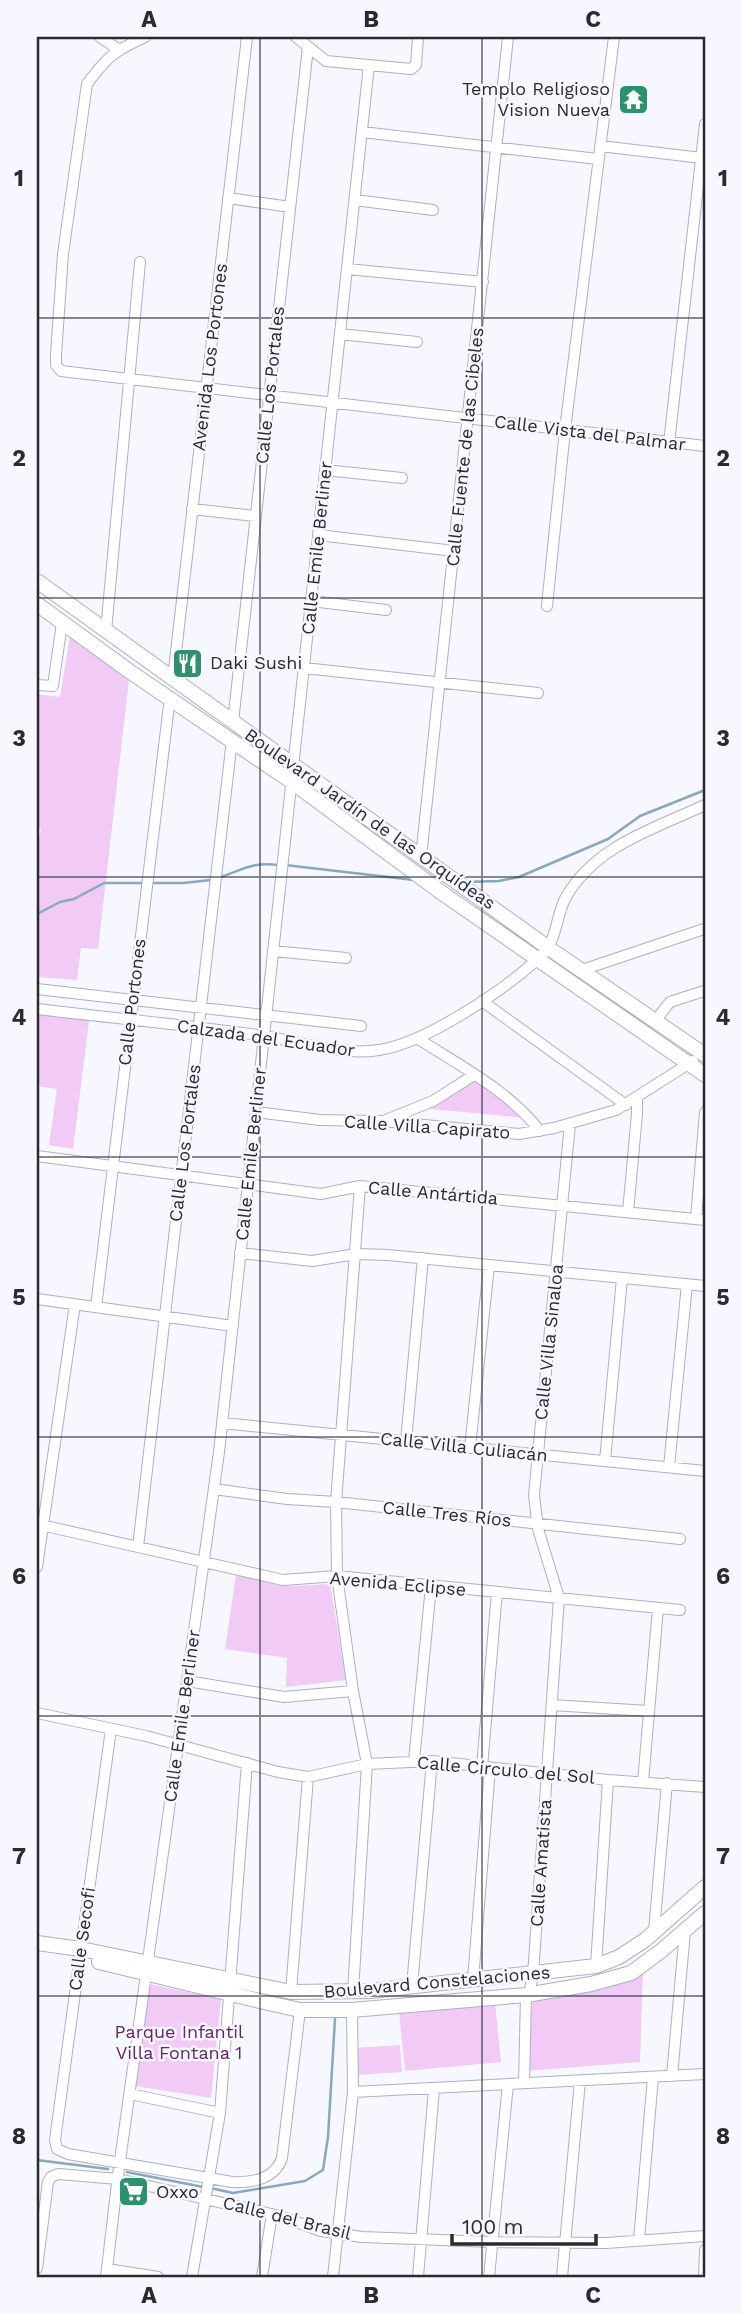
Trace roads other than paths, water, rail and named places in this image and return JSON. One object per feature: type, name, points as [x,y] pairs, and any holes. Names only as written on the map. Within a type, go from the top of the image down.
[{"type":"street","points":[[100,37],[118,49],[145,37]]},
{"type":"street","name":"Avenida Los Portones","points":[[173,678],[247,37]]},
{"type":"street","points":[[296,37],[326,61],[411,69],[414,68],[418,37]]},
{"type":"street","name":"Calle Fuente de las Cibeles","points":[[421,857],[509,37]]},
{"type":"street","points":[[547,606],[565,430],[614,37]]},
{"type":"street","name":"Calle Los Portales","points":[[233,722],[308,47]]},
{"type":"street","name":"Calle Vista del Palmar","points":[[118,49],[87,83],[64,254],[55,355],[58,368],[66,372],[129,380],[705,446]]},
{"type":"street","name":"Calle Emile Berliner","points":[[111,2273],[111,2239],[119,2170],[222,1423],[369,65]]},
{"type":"street","points":[[669,443],[705,124]]},
{"type":"street","points":[[362,132],[598,159]]},
{"type":"street","points":[[600,146],[702,158]]},
{"type":"street","points":[[229,198],[290,206]]},
{"type":"street","points":[[355,200],[433,210]]},
{"type":"street","points":[[106,631],[140,262]]},
{"type":"street","points":[[347,269],[483,282]]},
{"type":"street","points":[[340,334],[417,342]]},
{"type":"street","points":[[326,470],[402,478]]},
{"type":"street","points":[[192,509],[255,516]]},
{"type":"street","points":[[318,535],[454,551]]},
{"type":"street","name":"Boulevard Jardín de las Orquídeas","points":[[37,581],[421,857],[705,1055]]},
{"type":"street","points":[[311,601],[386,610]]},
{"type":"street","name":"Boulevard Jardín de las Orquídeas","points":[[37,604],[292,782],[538,960],[705,1075]]},
{"type":"street","points":[[37,685],[53,686],[62,623]]},
{"type":"street","points":[[304,668],[538,693]]},
{"type":"street","name":"Calle Portones","points":[[96,1307],[170,697]]},
{"type":"street","name":"Calle Los Portales","points":[[138,1547],[232,740]]},
{"type":"street","points":[[550,948],[561,905],[590,865],[612,848],[705,805]]},
{"type":"street","points":[[582,970],[704,929]]},
{"type":"street","name":"Calzada del Ecuador","points":[[37,1009],[264,1036],[351,1052],[381,1050],[417,1038],[482,1001],[550,948]]},
{"type":"street","points":[[273,951],[346,958]]},
{"type":"street","name":"Calzada del Ecuador","points":[[37,989],[361,1026]]},
{"type":"street","points":[[656,1021],[670,1002],[704,991]]},
{"type":"street","points":[[482,1001],[626,1105]]},
{"type":"street","points":[[417,1038],[509,1099],[540,1132]]},
{"type":"street","name":"Calle Villa Capirato","points":[[256,1112],[320,1120],[382,1121],[519,1134],[540,1132],[626,1105],[705,1055]]},
{"type":"street","points":[[382,1121],[433,1101],[474,1075]]},
{"type":"street","points":[[628,1212],[637,1114],[636,1098]]},
{"type":"street","points":[[701,1219],[705,1112]]},
{"type":"street","name":"Calle Villa Sinaloa","points":[[559,1598],[537,1523],[534,1495],[570,1124]]},
{"type":"street","name":"Calle Antártida","points":[[37,1156],[321,1194],[360,1186],[701,1219]]},
{"type":"street","points":[[353,1992],[367,1764],[353,1692],[337,1576],[336,1502],[360,1186]]},
{"type":"street","points":[[240,1253],[312,1261],[356,1254],[423,1258],[705,1286]]},
{"type":"street","points":[[406,1441],[423,1258]]},
{"type":"street","points":[[470,1448],[489,1265]]},
{"type":"street","points":[[605,1461],[622,1278]]},
{"type":"street","points":[[669,1467],[687,1284]]},
{"type":"street","points":[[37,1299],[233,1326]]},
{"type":"street","points":[[37,1567],[40,1525],[75,1304]]},
{"type":"street","name":"Calle Villa Culiacán","points":[[222,1423],[705,1471]]},
{"type":"street","name":"Calle Tres Ríos","points":[[214,1489],[287,1499],[680,1539]]},
{"type":"street","name":"Avenida Eclipse","points":[[40,1525],[283,1580],[337,1576],[680,1610]]},
{"type":"street","points":[[414,1761],[431,1586]]},
{"type":"street","points":[[473,1980],[497,1592]]},
{"type":"street","name":"Calle Amatista","points":[[524,2083],[559,1598]]},
{"type":"street","points":[[643,1782],[657,1608]]},
{"type":"street","points":[[187,1681],[284,1698],[353,1692]]},
{"type":"street","points":[[552,1705],[648,1712]]},
{"type":"street","name":"Calle Círculo del Sol","points":[[37,1713],[145,1736],[308,1777],[367,1764],[432,1761],[608,1780],[705,1787]]},
{"type":"street","name":"Calle Secofi","points":[[111,1729],[55,2140],[57,2150],[119,2170]]},
{"type":"street","points":[[412,1986],[432,1761]]},
{"type":"street","points":[[192,2277],[220,2113],[247,1763]]},
{"type":"street","points":[[291,1992],[308,1777]]},
{"type":"street","points":[[596,1966],[608,1780]]},
{"type":"street","points":[[654,1931],[667,1783]]},
{"type":"street","name":"Boulevard Constelaciones","points":[[37,1943],[231,1988],[300,2010],[352,2010],[530,1984],[596,1966],[631,1950],[705,1887]]},
{"type":"street","points":[[530,1984],[591,1984],[631,1973],[705,1913]]},
{"type":"street","points":[[673,2077],[685,1931]]},
{"type":"street","name":"Boulevard Constelaciones","points":[[231,1988],[326,1993],[473,1980],[530,1984]]},
{"type":"street","points":[[326,1993],[326,2011]]},
{"type":"street","points":[[37,2268],[48,2182],[58,2174],[119,2170],[207,2184],[244,2183],[270,2175],[278,2169],[282,2158],[300,2010]]},
{"type":"street","points":[[333,2277],[353,2092],[352,2010]]},
{"type":"street","points":[[353,2092],[705,2074]]},
{"type":"street","points":[[639,2240],[653,2077]]},
{"type":"street","points":[[562,2277],[580,2081]]},
{"type":"street","points":[[489,2277],[508,2084]]},
{"type":"street","points":[[418,2277],[435,2089]]},
{"type":"street","points":[[130,2094],[220,2113]]},
{"type":"street","points":[[119,2170],[207,2184]]},
{"type":"street","name":"Calle del Brasil","points":[[207,2184],[272,2214],[321,2231],[362,2237],[606,2243],[705,2236]]},
{"type":"street","points":[[262,2277],[272,2214]]},
{"type":"street","points":[[704,2277],[705,2250]]},
{"type":"street","points":[[111,2273],[158,2277]]},
{"type":"waterway","points":[[466,882],[499,881],[519,877],[608,839],[640,816],[705,790]]},
{"type":"waterway","points":[[221,877],[255,865],[278,865]]},
{"type":"waterway","points":[[285,865],[414,880]]},
{"type":"waterway","points":[[152,883],[211,880]]},
{"type":"waterway","points":[[37,914],[104,883],[145,883]]},
{"type":"waterway","points":[[210,2188],[233,2193],[305,2181],[323,2170],[328,2137],[335,2019]]},
{"type":"waterway","points":[[37,2160],[108,2169]]},
{"type":"waterway","points":[[127,2172],[203,2187]]},
{"type":"place","name":"Templo Religioso Vision Nueva","points":[[633,99]]},
{"type":"place","name":"Daki Sushi","points":[[187,663]]},
{"type":"place","name":"Oxxo","points":[[133,2192]]},
{"type":"park label","name":"Parque Infantil Villa Fontana 1","points":[[179,2042]]}]
